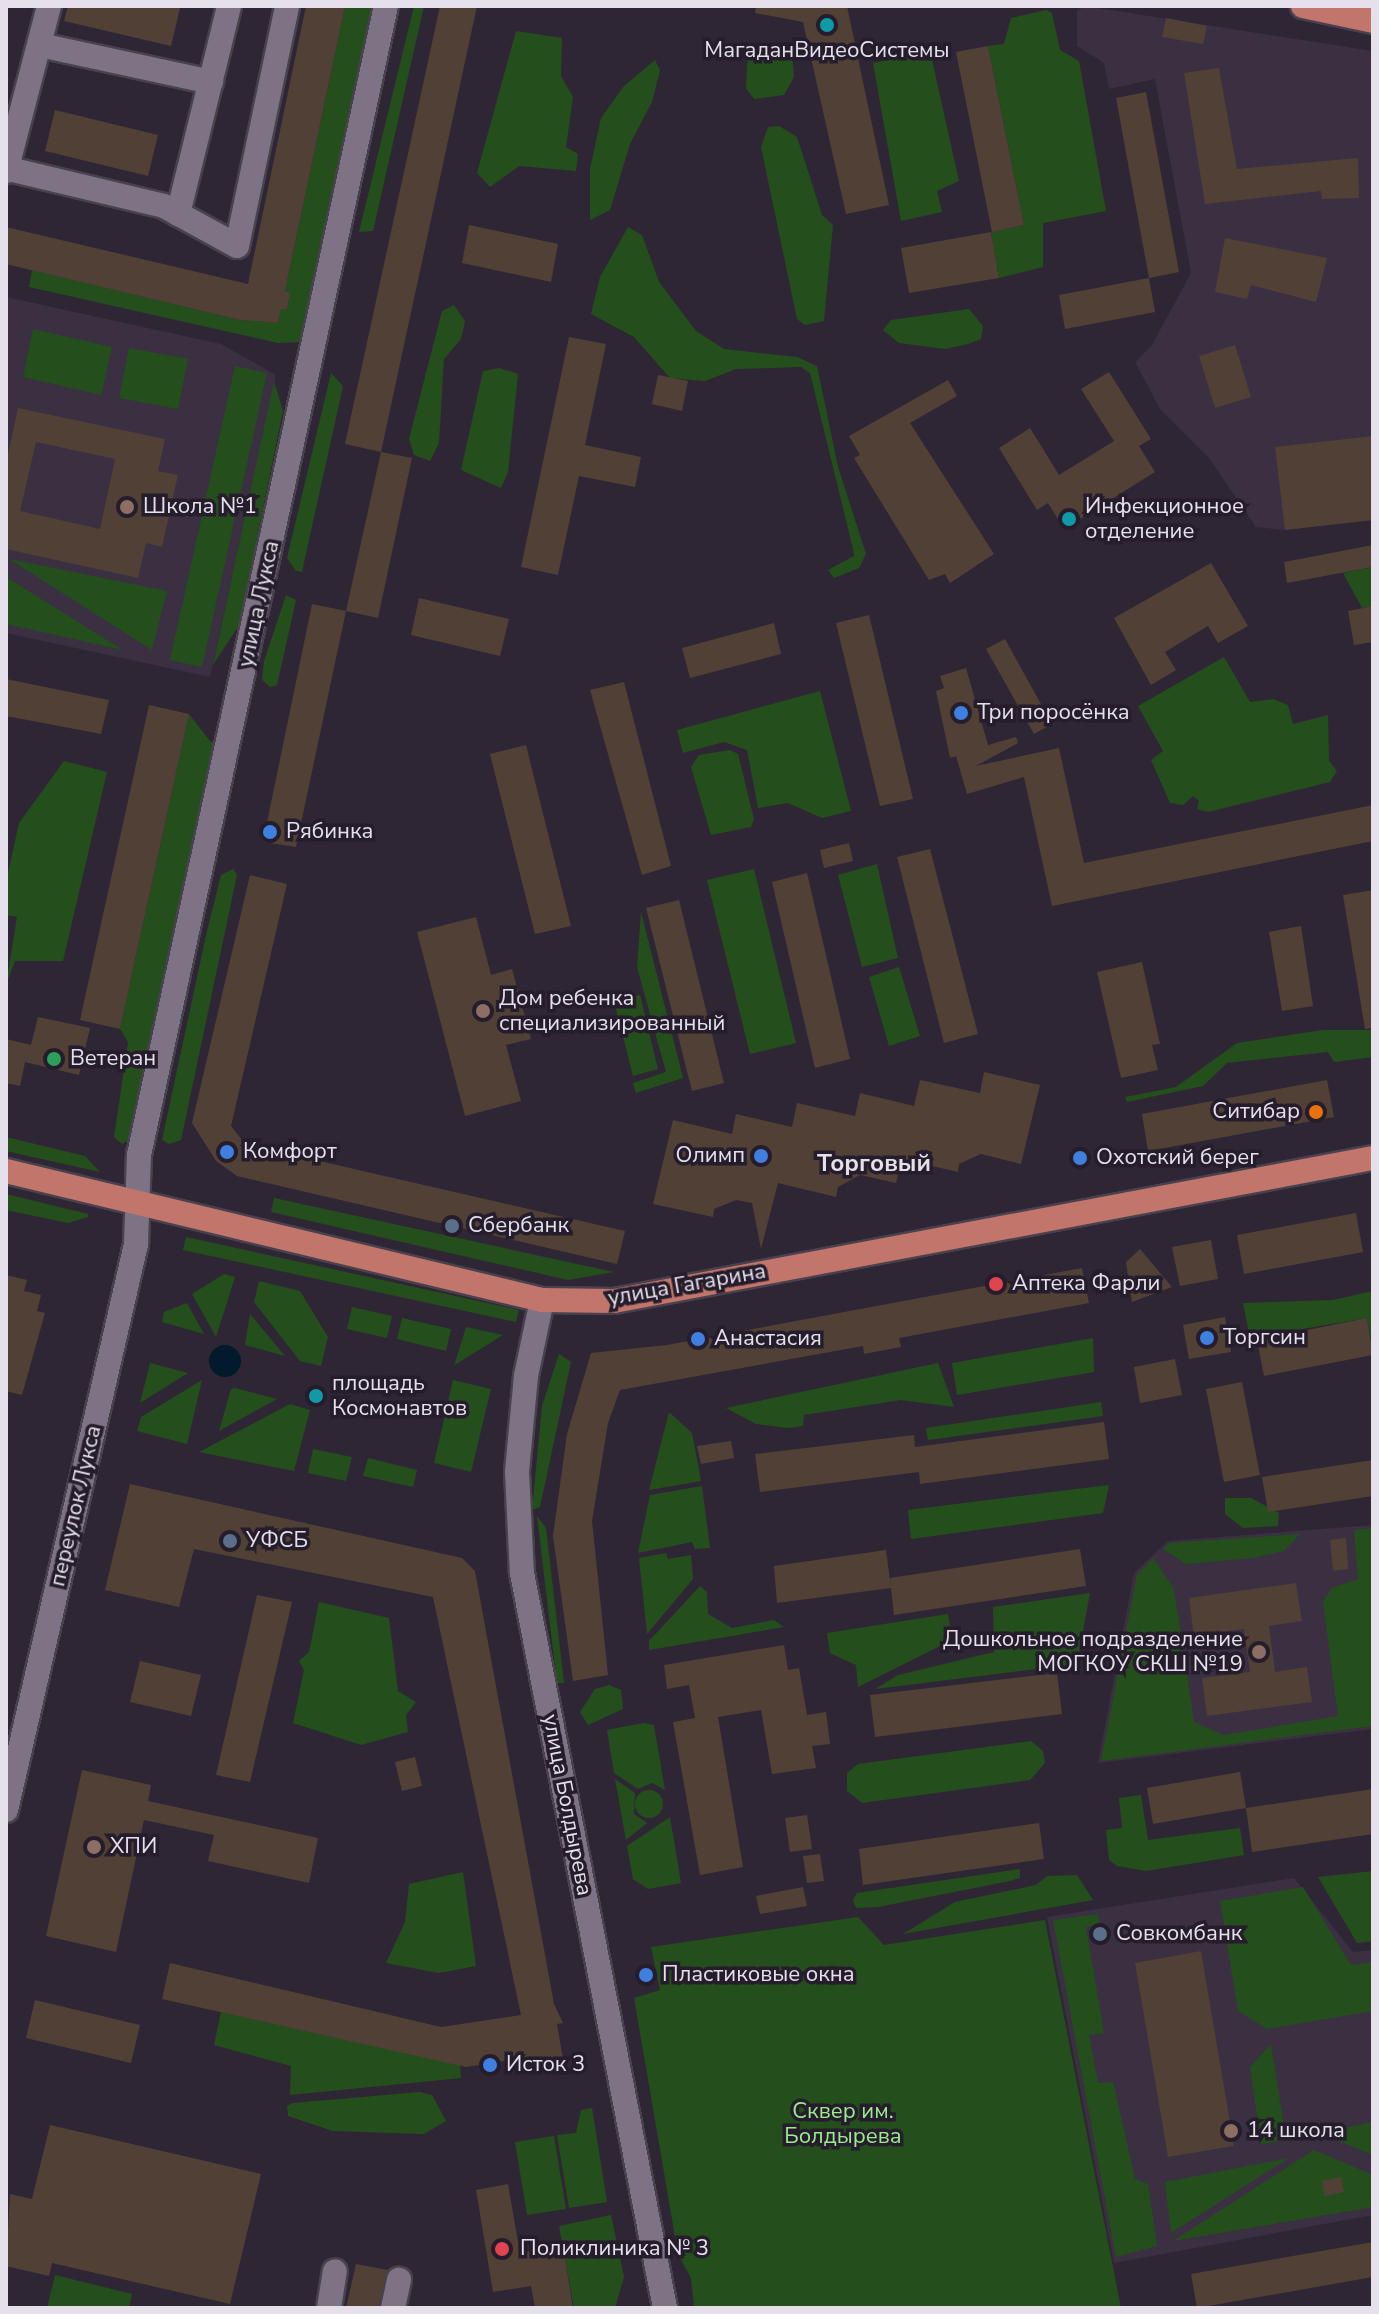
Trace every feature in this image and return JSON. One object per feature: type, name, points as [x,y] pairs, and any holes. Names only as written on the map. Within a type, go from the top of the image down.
[{"type":"main road","points":[[1303,6],[1372,20]]},
{"type":"main road","name":"улица Гагарина","points":[[6,1171],[542,1300],[614,1301],[1373,1158]]},
{"type":"street","points":[[49,6],[8,170],[178,214],[237,246],[287,6]]},
{"type":"street","points":[[178,214],[229,6]]},
{"type":"street","name":"улица Лукса","points":[[138,1202],[139,1155],[386,6]]},
{"type":"street","points":[[40,45],[211,82]]},
{"type":"street","name":"переулок Лукса","points":[[6,1810],[136,1244],[138,1202]]},
{"type":"street","name":"улица Болдырева","points":[[542,1300],[517,1472],[522,1573],[665,2308]]},
{"type":"street","points":[[329,2308],[335,2271]]},
{"type":"street","points":[[393,2308],[399,2280]]},
{"type":"shaded area","points":[[1085,6],[1373,51],[1373,520],[1285,530],[1256,527],[1209,458],[1160,409],[1135,362],[1152,345],[1191,273],[1155,79],[1109,89],[1104,63],[1077,46],[1077,11]]},
{"type":"shaded area","name":"Школа №1","points":[[6,297],[221,344],[276,375],[210,677],[6,633]]},
{"type":"shaded area","points":[[1373,1525],[1373,1729],[1098,1763],[1134,1573],[1168,1541]]},
{"type":"shaded area","name":"14 школа","points":[[1294,1878],[1353,1952],[1373,1950],[1373,2215],[1114,2263],[1047,1917]]},
{"type":"green space","points":[[345,6],[374,6],[302,342],[278,343],[29,287],[32,270],[240,320],[278,323],[281,309],[287,310],[290,293],[285,291]]},
{"type":"green space","points":[[414,6],[424,6],[373,231],[359,232]]},
{"type":"green space","points":[[1046,10],[1052,13],[1060,50],[1079,61],[1106,211],[1043,223],[1043,267],[999,278],[991,232],[1024,225],[988,46],[1004,44],[1011,18]]},
{"type":"green space","points":[[516,31],[562,38],[561,76],[573,97],[566,147],[578,154],[576,171],[519,166],[490,187],[477,173]]},
{"type":"green space","points":[[783,43],[791,44],[794,77],[784,95],[754,99],[746,88],[748,53]]},
{"type":"green space","points":[[930,51],[959,181],[937,191],[942,212],[901,221],[873,63]]},
{"type":"green space","points":[[655,60],[660,70],[652,102],[630,144],[610,210],[590,220],[590,169],[601,118],[624,86]]},
{"type":"green space","points":[[779,126],[797,137],[822,215],[833,225],[824,321],[805,325],[797,319],[761,147],[768,127]]},
{"type":"green space","points":[[628,227],[642,235],[659,282],[696,331],[724,349],[797,357],[817,366],[838,467],[866,554],[859,568],[834,578],[828,570],[854,556],[810,373],[801,367],[736,369],[705,381],[670,378],[634,337],[591,314],[600,277]]},
{"type":"green space","points":[[454,305],[465,321],[461,339],[444,359],[439,443],[430,461],[414,455],[409,439],[442,311]]},
{"type":"green space","points":[[969,309],[983,326],[981,339],[968,344],[945,349],[899,343],[883,330],[891,320]]},
{"type":"green space","points":[[33,329],[112,347],[101,395],[23,377]]},
{"type":"green space","points":[[129,348],[188,359],[178,409],[119,398]]},
{"type":"green space","points":[[235,366],[267,373],[202,667],[170,660]]},
{"type":"green space","points":[[499,368],[518,374],[508,472],[501,488],[461,470],[483,371]]},
{"type":"green space","points":[[331,373],[343,386],[302,572],[296,571],[287,558]]},
{"type":"green space","points":[[274,381],[283,411],[239,625],[213,665]]},
{"type":"green space","points":[[9,559],[167,591],[152,650]]},
{"type":"green space","points":[[1373,567],[1373,606],[1362,608],[1343,573]]},
{"type":"green space","points":[[6,577],[123,650],[6,624]]},
{"type":"green space","points":[[286,595],[296,600],[277,685],[270,687],[262,680],[264,661]]},
{"type":"green space","points":[[1224,657],[1250,702],[1273,699],[1288,705],[1293,724],[1328,715],[1329,761],[1337,771],[1330,782],[1208,812],[1197,809],[1199,801],[1193,796],[1183,805],[1170,803],[1151,760],[1163,751],[1138,706]]},
{"type":"green space","points":[[820,691],[851,811],[822,818],[788,803],[758,808],[747,750],[724,742],[683,753],[677,730]]},
{"type":"green space","points":[[189,714],[210,741],[222,745],[133,1138],[122,1144],[114,1137],[128,1042],[120,1029]]},
{"type":"green space","points":[[730,750],[738,754],[754,819],[751,827],[711,835],[691,767],[699,755]]},
{"type":"green space","points":[[64,761],[107,772],[63,961],[15,961],[6,985],[17,917],[6,915],[6,882],[19,823]]},
{"type":"green space","points":[[877,864],[898,958],[862,967],[838,875]]},
{"type":"green space","points":[[233,869],[237,875],[181,1140],[169,1144],[162,1140],[207,931],[221,875]]},
{"type":"green space","points":[[754,869],[796,1043],[750,1054],[707,880]]},
{"type":"green space","points":[[641,912],[683,1078],[636,1093],[633,1083],[666,1072],[637,967]]},
{"type":"green space","points":[[899,967],[920,1036],[889,1046],[869,977]]},
{"type":"green space","points":[[640,995],[658,1069],[633,1076],[614,1001]]},
{"type":"green space","points":[[1323,1030],[1373,1030],[1373,1057],[1334,1062],[1328,1052],[1227,1063],[1203,1086],[1127,1102],[1125,1097],[1176,1087],[1237,1043]]},
{"type":"green space","points":[[6,1137],[85,1156],[100,1172],[6,1151]]},
{"type":"green space","points":[[6,1194],[88,1214],[88,1217],[68,1223],[6,1210]]},
{"type":"green space","points":[[274,1198],[614,1272],[568,1280],[271,1212]]},
{"type":"green space","points":[[186,1237],[519,1310],[516,1322],[183,1250]]},
{"type":"green space","points":[[224,1274],[235,1277],[216,1337],[192,1294]]},
{"type":"green space","points":[[259,1281],[300,1291],[328,1337],[321,1366],[300,1361],[254,1302]]},
{"type":"green space","points":[[1373,1291],[1373,1349],[1367,1318],[1250,1338],[1243,1303],[1333,1300]]},
{"type":"green space","points":[[187,1303],[204,1334],[162,1322],[164,1312]]},
{"type":"green space","points":[[352,1307],[392,1316],[387,1338],[347,1329]]},
{"type":"green space","points":[[250,1314],[285,1356],[245,1345]]},
{"type":"green space","points":[[402,1318],[451,1329],[446,1351],[397,1339]]},
{"type":"green space","points":[[466,1327],[503,1335],[454,1365]]},
{"type":"green space","points":[[1093,1338],[1094,1372],[957,1395],[952,1363]]},
{"type":"green space","points":[[559,1354],[571,1362],[540,1507],[532,1510],[542,1406]]},
{"type":"green space","points":[[150,1363],[188,1373],[140,1403]]},
{"type":"green space","points":[[938,1363],[954,1407],[901,1400],[804,1415],[803,1426],[789,1428],[756,1424],[726,1408]]},
{"type":"green space","points":[[202,1380],[187,1444],[137,1431],[141,1417]]},
{"type":"green space","points":[[453,1380],[491,1389],[471,1472],[434,1463]]},
{"type":"green space","points":[[231,1389],[277,1399],[219,1431]]},
{"type":"green space","points":[[1101,1402],[1103,1416],[928,1440],[926,1428]]},
{"type":"green space","points":[[290,1404],[310,1410],[294,1471],[199,1452]]},
{"type":"green space","points":[[669,1412],[692,1433],[701,1481],[649,1490]]},
{"type":"green space","points":[[313,1449],[352,1457],[346,1481],[308,1473]]},
{"type":"green space","points":[[368,1458],[417,1470],[413,1487],[363,1476]]},
{"type":"green space","points":[[1109,1485],[1103,1513],[911,1539],[908,1510]]},
{"type":"green space","points":[[702,1486],[710,1548],[695,1549],[692,1542],[638,1553],[650,1495]]},
{"type":"green space","points":[[1225,1498],[1251,1498],[1279,1513],[1278,1526],[1243,1528],[1225,1514]]},
{"type":"green space","points":[[537,1516],[546,1528],[564,1683],[557,1683]]},
{"type":"green space","points":[[1373,1528],[1373,1726],[1101,1761],[1137,1575],[1153,1558],[1174,1589],[1194,1722],[1224,1735],[1338,1716],[1323,1602],[1332,1588],[1358,1579],[1354,1530]]},
{"type":"green space","points":[[1300,1534],[1284,1551],[1253,1558],[1186,1564],[1163,1549],[1169,1543]]},
{"type":"green space","points":[[666,1553],[668,1559],[691,1555],[693,1579],[647,1634],[639,1558]]},
{"type":"green space","points":[[700,1586],[707,1592],[708,1614],[732,1628],[774,1620],[784,1627],[649,1650],[649,1641]]},
{"type":"green space","points":[[1090,1593],[1077,1664],[875,1689],[898,1675],[994,1652],[993,1607]]},
{"type":"green space","points":[[319,1602],[389,1618],[398,1691],[416,1702],[406,1715],[408,1732],[361,1745],[293,1723],[304,1670],[299,1661],[309,1652]]},
{"type":"green space","points":[[948,1614],[952,1640],[858,1687],[856,1665],[830,1653],[827,1633]]},
{"type":"green space","points":[[609,1685],[621,1690],[623,1709],[588,1725],[580,1712],[595,1689]]},
{"type":"green space","points":[[643,1723],[654,1725],[665,1790],[652,1783],[638,1789],[614,1773],[607,1730]]},
{"type":"green space","points":[[1031,1741],[1043,1751],[1045,1763],[1030,1780],[862,1803],[847,1791],[847,1773],[858,1764]]},
{"type":"green space","points":[[615,1779],[635,1793],[634,1814],[647,1823],[626,1840]]},
{"type":"green space","points":[[649,1790],[659,1794],[663,1804],[659,1814],[649,1818],[639,1814],[635,1804],[639,1794]]},
{"type":"green space","points":[[1141,1795],[1148,1840],[1240,1828],[1244,1855],[1146,1871],[1117,1866],[1109,1860],[1106,1830],[1122,1828],[1119,1798]]},
{"type":"green space","points":[[670,1817],[681,1883],[648,1889],[633,1879],[627,1846]]},
{"type":"green space","points":[[1020,1869],[1020,1878],[1010,1881],[878,1907],[856,1908],[853,1900],[857,1893]]},
{"type":"green space","points":[[1373,1871],[1373,1941],[1357,1943],[1318,1877]]},
{"type":"green space","points":[[463,1872],[476,1966],[439,1973],[386,1963],[405,1922],[409,1884]]},
{"type":"green space","points":[[1077,1875],[1093,1900],[903,1934],[955,1902],[1036,1885],[1047,1876]]},
{"type":"green space","points":[[1303,1887],[1351,1965],[1373,1962],[1373,2011],[1267,2029],[1238,2011],[1220,1901]]},
{"type":"green space","points":[[1098,1914],[1100,1924],[1086,1927],[1104,2033],[1089,2035],[1098,2083],[1113,2082],[1135,2179],[1148,2184],[1157,2246],[1116,2257],[1053,1920]]},
{"type":"green space","name":"Сквер им. Болдырева","points":[[858,1917],[884,1945],[1045,1920],[1121,2308],[694,2308],[691,2278],[678,2254],[634,1998],[660,1990],[651,1947]]},
{"type":"green space","points":[[221,2012],[460,2065],[461,2078],[290,2095],[291,2066],[214,2045]]},
{"type":"green space","points":[[1271,2044],[1286,2140],[1261,2144],[1250,2067]]},
{"type":"green space","points":[[420,2092],[432,2095],[446,2121],[424,2134],[333,2131],[288,2116],[287,2106],[293,2103]]},
{"type":"green space","points":[[592,2108],[607,2202],[569,2208],[557,2135],[576,2133],[581,2110]]},
{"type":"green space","points":[[1373,2122],[1373,2155],[1320,2133]]},
{"type":"green space","points":[[554,2136],[566,2209],[527,2215],[515,2142]]},
{"type":"green space","points":[[1314,2150],[1373,2175],[1373,2207],[1173,2241]]},
{"type":"green space","points":[[1289,2158],[1171,2233],[1165,2182]]},
{"type":"green space","points":[[611,2215],[624,2277],[615,2308],[574,2308],[559,2226]]},
{"type":"green space","points":[[55,2275],[132,2294],[129,2308],[47,2308]]},
{"type":"water","points":[[225,1345],[236,1350],[241,1361],[236,1372],[225,1377],[214,1372],[209,1361],[214,1350]]},
{"type":"building","points":[[68,6],[180,8],[171,46],[64,21]]},
{"type":"building","points":[[306,6],[345,6],[285,291],[290,293],[287,310],[281,309],[278,323],[240,320],[6,264],[6,227],[248,284]]},
{"type":"building","points":[[440,6],[477,6],[381,452],[345,444]]},
{"type":"building","points":[[756,6],[847,6],[889,205],[846,214],[803,22],[755,13]]},
{"type":"building","points":[[1166,18],[1207,26],[1203,44],[1162,37]]},
{"type":"building","points":[[988,46],[1024,225],[992,232],[956,52]]},
{"type":"building","points":[[1219,68],[1237,169],[1358,158],[1359,198],[1322,199],[1321,191],[1205,204],[1184,73]]},
{"type":"building","points":[[1146,92],[1179,272],[1149,278],[1116,98]]},
{"type":"building","points":[[55,110],[158,135],[148,176],[45,151]]},
{"type":"building","points":[[469,225],[558,244],[551,282],[462,263]]},
{"type":"building","points":[[991,232],[999,278],[909,293],[901,248]]},
{"type":"building","points":[[1225,238],[1327,258],[1316,302],[1251,285],[1247,299],[1215,292]]},
{"type":"building","points":[[1149,278],[1155,312],[1065,329],[1059,295]]},
{"type":"building","points":[[569,337],[606,344],[585,445],[641,457],[635,487],[579,476],[558,575],[521,567]]},
{"type":"building","points":[[1235,345],[1251,397],[1215,408],[1199,356]]},
{"type":"building","points":[[1109,372],[1151,439],[1139,446],[1155,472],[1064,529],[1048,503],[1037,510],[999,448],[1030,428],[1059,475],[1114,441],[1081,389]]},
{"type":"building","points":[[658,375],[688,381],[682,411],[652,404]]},
{"type":"building","points":[[948,380],[957,396],[910,423],[994,554],[950,583],[945,574],[929,580],[854,458],[860,455],[849,436]]},
{"type":"building","points":[[18,408],[165,439],[158,471],[178,475],[162,547],[146,543],[138,578],[6,549],[6,464]],"holes":[[[36,442],[115,459],[100,529],[20,511]]]},
{"type":"building","points":[[1373,436],[1373,520],[1285,530],[1275,447]]},
{"type":"building","points":[[381,452],[412,458],[378,618],[346,611]]},
{"type":"building","points":[[1373,545],[1373,567],[1287,583],[1284,562]]},
{"type":"building","points":[[1211,563],[1248,626],[1218,643],[1208,626],[1165,652],[1176,670],[1151,685],[1114,618]]},
{"type":"building","points":[[419,598],[509,619],[500,656],[411,635]]},
{"type":"building","points":[[312,604],[346,611],[296,847],[263,842]]},
{"type":"building","points":[[1373,606],[1373,642],[1354,645],[1348,611]]},
{"type":"building","points":[[869,615],[913,799],[880,806],[836,623]]},
{"type":"building","points":[[774,623],[781,654],[690,678],[682,648]]},
{"type":"building","points":[[1005,639],[1052,724],[1034,734],[986,649]]},
{"type":"building","points":[[966,668],[988,745],[1016,737],[1018,743],[976,766],[1059,748],[1084,863],[1373,805],[1373,841],[1052,906],[1024,777],[967,794],[956,756],[950,758],[936,691],[944,688],[940,676]]},
{"type":"building","points":[[6,679],[109,700],[101,734],[6,716]]},
{"type":"building","points":[[624,682],[671,866],[642,875],[590,690]]},
{"type":"building","points":[[149,705],[189,714],[120,1029],[80,1020]]},
{"type":"building","points":[[526,745],[571,926],[535,934],[490,754]]},
{"type":"building","points":[[849,843],[853,861],[824,868],[820,850]]},
{"type":"building","points":[[930,849],[978,1034],[944,1043],[897,857]]},
{"type":"building","points":[[807,873],[850,1059],[815,1068],[772,882]]},
{"type":"building","points":[[250,875],[287,884],[231,1126],[245,1144],[625,1231],[617,1264],[237,1176],[216,1161],[192,1123]]},
{"type":"building","points":[[1373,890],[1373,1028],[1365,1029],[1343,895]]},
{"type":"building","points":[[679,900],[724,1083],[692,1091],[646,908]]},
{"type":"building","name":"Дом ребенка специализированный","points":[[476,917],[491,975],[512,969],[531,1039],[506,1045],[521,1101],[465,1116],[417,932]]},
{"type":"building","points":[[1301,926],[1313,1006],[1282,1011],[1269,932]]},
{"type":"building","points":[[1142,962],[1160,1044],[1152,1045],[1158,1070],[1121,1078],[1097,972]]},
{"type":"building","points":[[38,1017],[90,1028],[79,1075],[25,1062],[20,1086],[6,1083],[6,1039],[31,1045]]},
{"type":"building","points":[[984,1072],[1040,1085],[1021,1164],[981,1154],[959,1164],[958,1172],[902,1159],[896,1183],[860,1175],[838,1187],[836,1197],[778,1183],[761,1249],[752,1203],[736,1200],[714,1209],[713,1217],[653,1204],[673,1120],[732,1134],[736,1114],[792,1127],[797,1103],[855,1116],[860,1093],[914,1106],[920,1080],[980,1093]]},
{"type":"building","points":[[1327,1080],[1334,1117],[1148,1151],[1142,1114]]},
{"type":"building","points":[[1356,1213],[1363,1252],[1244,1274],[1237,1235]]},
{"type":"building","points":[[1211,1240],[1218,1279],[1180,1286],[1172,1247]]},
{"type":"building","points":[[1140,1249],[1172,1287],[1132,1302],[1126,1262]]},
{"type":"building","points":[[1082,1268],[1089,1303],[899,1338],[901,1347],[864,1354],[863,1346],[620,1390],[608,1423],[592,1521],[608,1675],[573,1681],[553,1536],[567,1434],[591,1353],[667,1345]]},
{"type":"building","points":[[6,1275],[27,1280],[24,1291],[41,1295],[37,1311],[45,1313],[22,1395],[6,1391]]},
{"type":"building","name":"Торгсин","points":[[1225,1317],[1231,1352],[1189,1359],[1183,1325]]},
{"type":"building","points":[[1367,1318],[1373,1355],[1264,1376],[1257,1340]]},
{"type":"building","points":[[1175,1359],[1182,1395],[1140,1403],[1134,1367]]},
{"type":"building","points":[[1242,1382],[1260,1475],[1224,1482],[1206,1389]]},
{"type":"building","points":[[1104,1422],[1109,1459],[920,1484],[919,1472],[760,1492],[755,1454],[914,1435],[915,1447]]},
{"type":"building","points":[[731,1441],[734,1458],[701,1464],[697,1446]]},
{"type":"building","points":[[1373,1460],[1373,1496],[1268,1512],[1262,1477]]},
{"type":"building","points":[[130,1484],[462,1558],[475,1571],[554,2004],[563,2023],[557,2024],[563,2059],[530,2065],[528,2057],[466,2067],[162,1999],[170,1963],[441,2027],[521,2015],[433,1597],[194,1549],[179,1607],[105,1590]]},
{"type":"building","points":[[1346,1538],[1348,1569],[1333,1571],[1330,1540]]},
{"type":"building","points":[[1080,1549],[1086,1586],[894,1615],[890,1578]]},
{"type":"building","points":[[886,1550],[891,1588],[777,1603],[774,1566]]},
{"type":"building","name":"Дошкольное подразделение МОГКОУ СКШ №19","points":[[1296,1583],[1302,1621],[1269,1626],[1275,1672],[1307,1667],[1312,1702],[1207,1716],[1202,1678],[1250,1672],[1244,1629],[1194,1636],[1189,1598]]},
{"type":"building","points":[[257,1595],[292,1602],[250,1782],[216,1775]]},
{"type":"building","points":[[784,1645],[788,1670],[799,1668],[807,1715],[826,1712],[830,1744],[812,1746],[816,1768],[772,1774],[761,1710],[718,1717],[743,1867],[700,1875],[673,1722],[695,1718],[689,1685],[667,1689],[664,1665]]},
{"type":"building","points":[[140,1661],[201,1675],[191,1716],[130,1702]]},
{"type":"building","points":[[1057,1673],[1062,1714],[875,1737],[870,1695]]},
{"type":"building","points":[[415,1757],[422,1786],[402,1791],[395,1762]]},
{"type":"building","points":[[82,1770],[151,1785],[148,1801],[318,1838],[309,1883],[208,1861],[214,1835],[144,1820],[116,1952],[46,1936]]},
{"type":"building","points":[[1240,1772],[1246,1808],[1153,1824],[1147,1788]]},
{"type":"building","points":[[1373,1789],[1373,1834],[1252,1852],[1246,1808]]},
{"type":"building","points":[[807,1815],[812,1849],[790,1852],[785,1818]]},
{"type":"building","points":[[1039,1823],[1044,1859],[863,1885],[859,1849]]},
{"type":"building","points":[[820,1854],[824,1881],[807,1883],[803,1856]]},
{"type":"building","points":[[803,1887],[807,1906],[760,1914],[756,1896]]},
{"type":"building","points":[[1201,1951],[1234,2146],[1168,2157],[1135,1963]]},
{"type":"building","points":[[35,2000],[140,2025],[131,2063],[26,2038]]},
{"type":"building","points":[[50,2125],[261,2174],[230,2304],[52,2263],[49,2276],[6,2266],[10,2194],[32,2199]]},
{"type":"building","points":[[1341,2177],[1344,2192],[1324,2196],[1322,2181]]},
{"type":"building","name":"Поликлиника № 3","points":[[508,2184],[520,2253],[563,2246],[573,2308],[535,2308],[531,2286],[493,2292],[476,2190]]},
{"type":"building","points":[[1373,2242],[1373,2277],[1197,2308],[1191,2274]]},
{"type":"building","points":[[356,2264],[388,2270],[378,2308],[346,2308]]},
{"type":"place","name":"МагаданВидеоСистемы","points":[[827,25]]},
{"type":"place","name":"Школа №1","points":[[127,507]]},
{"type":"place","name":"Инфекционное отделение","points":[[1069,519]]},
{"type":"place","name":"Три поросёнка","points":[[961,713]]},
{"type":"place","name":"Рябинка","points":[[270,832]]},
{"type":"place","name":"Дом ребенка специализированный","points":[[483,1011]]},
{"type":"place","name":"Ветеран","points":[[54,1059]]},
{"type":"place","name":"Ситибар","points":[[1316,1112]]},
{"type":"place","name":"Комфорт","points":[[227,1152]]},
{"type":"place","name":"Олимп","points":[[761,1156]]},
{"type":"place","name":"Охотский берег","points":[[1080,1158]]},
{"type":"place","name":"Сбербанк","points":[[452,1226]]},
{"type":"place","name":"Аптека Фарли","points":[[996,1284]]},
{"type":"place","name":"Торгсин","points":[[1207,1338]]},
{"type":"place","name":"Анастасия","points":[[698,1339]]},
{"type":"place","name":"площадь Космонавтов","points":[[316,1396]]},
{"type":"place","name":"УФСБ","points":[[230,1541]]},
{"type":"place","name":"Дошкольное подразделение МОГКОУ СКШ №19","points":[[1259,1652]]},
{"type":"place","name":"ХПИ","points":[[94,1847]]},
{"type":"place","name":"Совкомбанк","points":[[1100,1934]]},
{"type":"place","name":"Пластиковые окна","points":[[646,1975]]},
{"type":"place","name":"Исток 3","points":[[490,2065]]},
{"type":"place","name":"14 школа","points":[[1231,2131]]},
{"type":"place","name":"Поликлиника № 3","points":[[502,2249]]},
{"type":"district","name":"Торговый","points":[[874,1164]]}]
